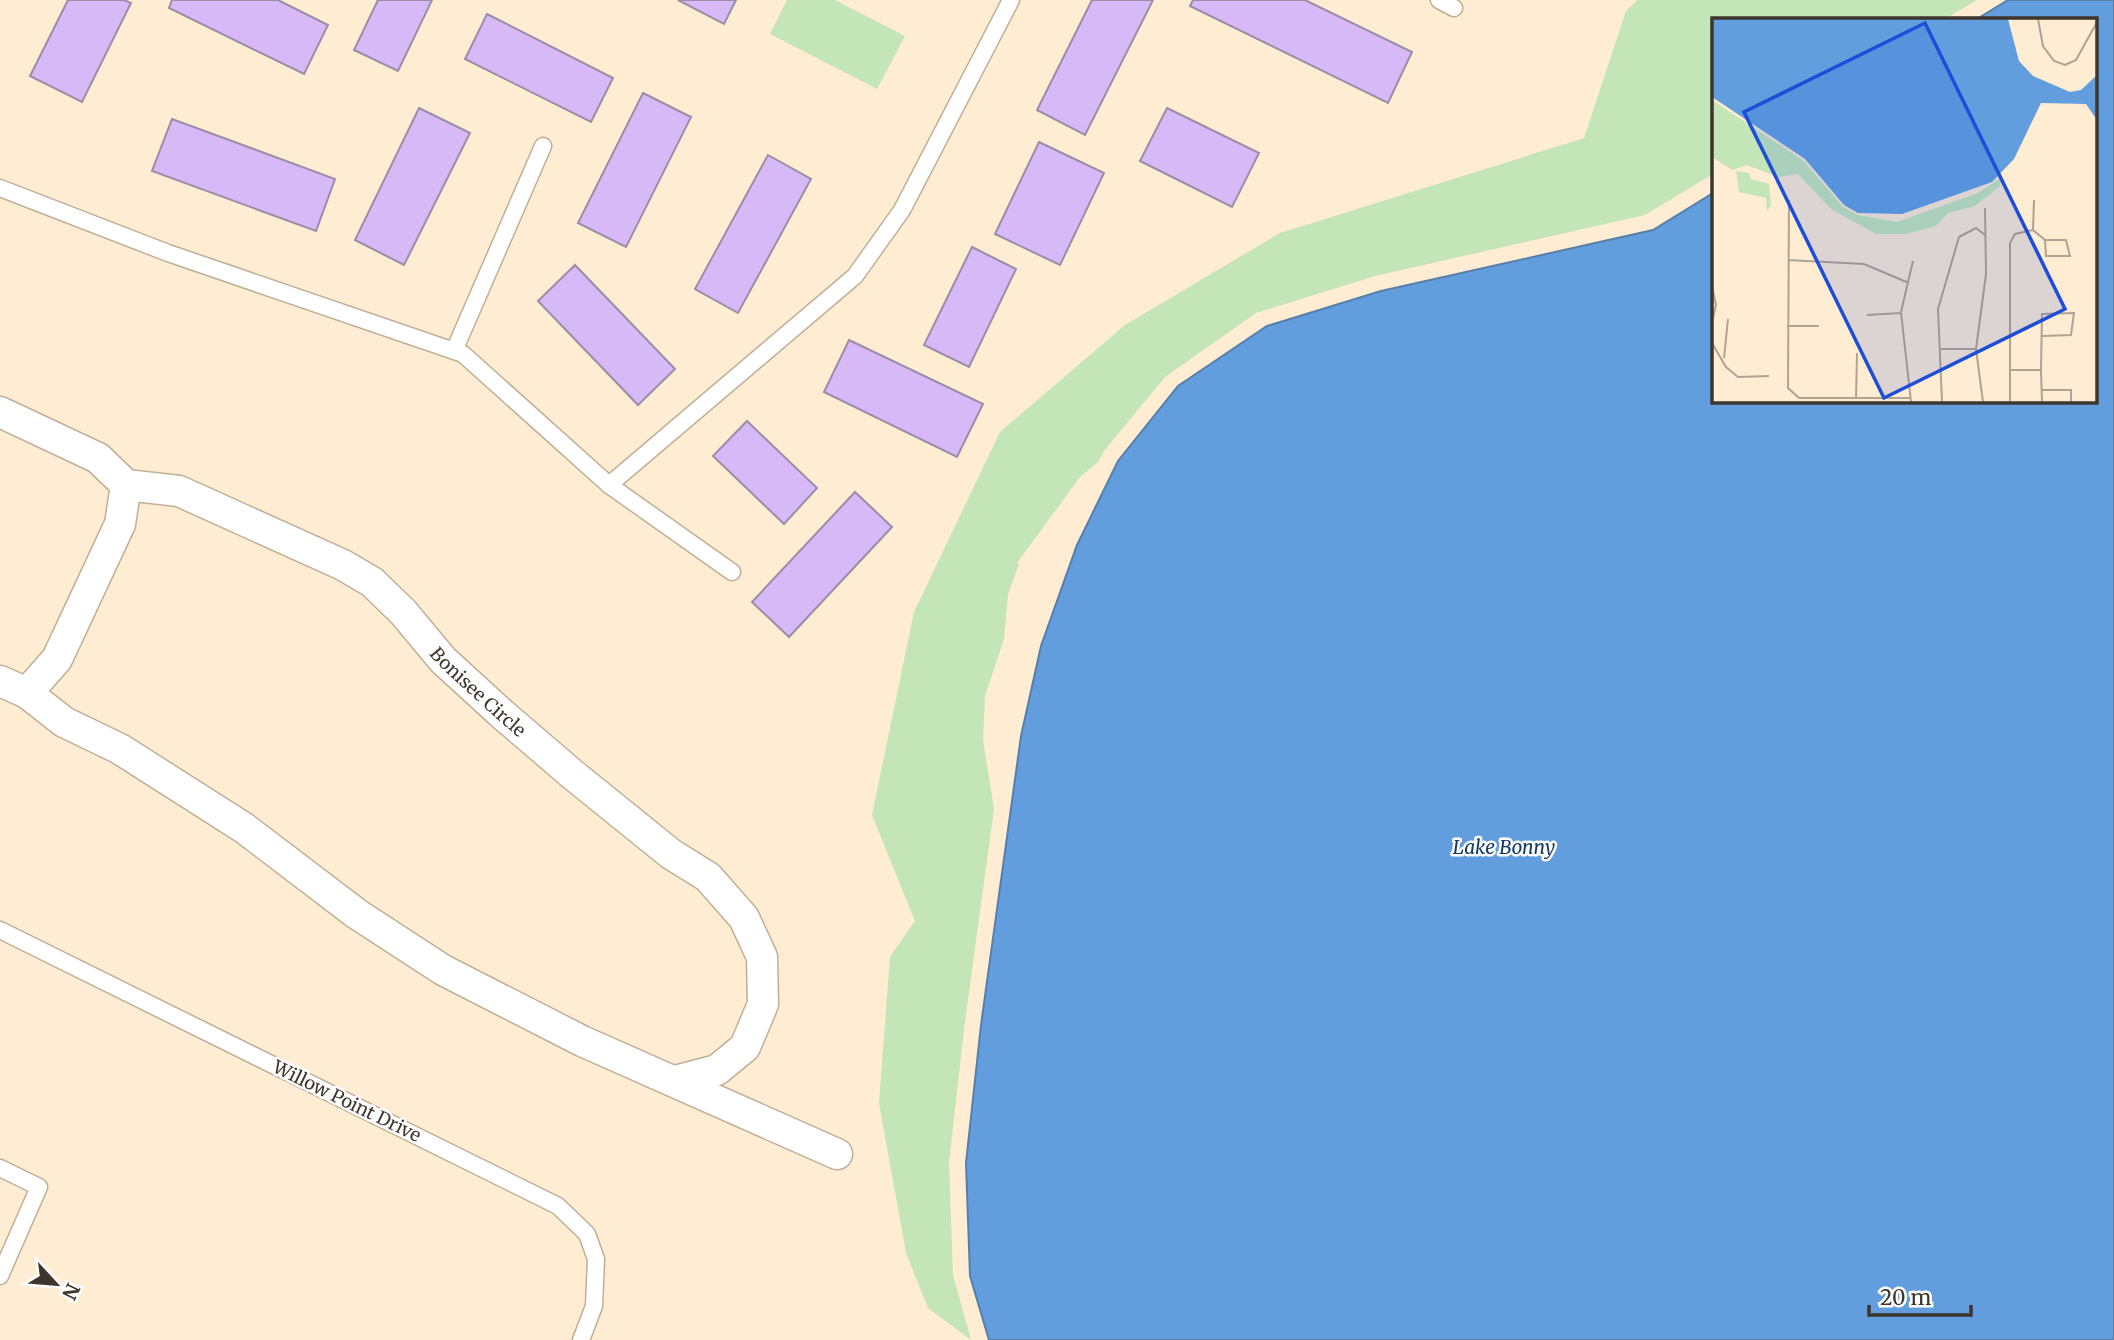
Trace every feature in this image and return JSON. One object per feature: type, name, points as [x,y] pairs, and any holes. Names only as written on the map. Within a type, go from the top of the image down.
[{"type":"street","points":[[0,412],[98,458],[126,485],[120,524],[57,659],[27,693]]},
{"type":"street","name":"Bonisee Circle","points":[[126,485],[179,491],[343,565],[372,582],[403,612],[443,660],[502,714],[671,853],[708,877],[744,918],[762,957],[763,1004],[745,1047],[717,1070],[675,1081]]},
{"type":"street","points":[[0,681],[27,693],[64,722],[120,750],[244,828],[357,914],[443,971],[582,1041],[836,1154]]},
{"type":"lane","points":[[609,485],[855,276],[902,210],[1011,0]]},
{"type":"lane","points":[[1439,0],[1454,8]]},
{"type":"lane","points":[[454,351],[543,146]]},
{"type":"lane","points":[[0,188],[168,253],[463,354],[609,485],[732,572]]},
{"type":"lane","name":"Willow Point Drive","points":[[0,930],[558,1206],[587,1234],[596,1259],[594,1306],[581,1340]]},
{"type":"lane","points":[[0,1168],[39,1187],[0,1276]]},
{"type":"green space","points":[[787,0],[835,0],[905,36],[877,89],[770,34]]},
{"type":"green space","points":[[1637,0],[1977,0],[1947,18],[1712,18],[1712,175],[1645,215],[1375,276],[1256,313],[1165,377],[1098,462],[1080,477],[1017,563],[1019,564],[1008,594],[1004,639],[985,696],[983,740],[994,809],[949,1162],[953,1275],[971,1340],[928,1308],[906,1253],[879,1103],[890,957],[915,921],[872,815],[914,612],[1000,432],[1125,325],[1280,233],[1584,138],[1626,11]]},
{"type":"water","name":"Lake Bonny","points":[[2008,0],[2114,0],[2114,1340],[989,1340],[970,1276],[966,1163],[981,1025],[1021,736],[1041,646],[1077,545],[1118,461],[1178,386],[1267,326],[1381,291],[1653,230],[1712,194],[1712,402],[2096,402],[2096,18],[1979,18]]},
{"type":"building","points":[[68,0],[124,0],[131,3],[82,102],[30,76]]},
{"type":"building","points":[[172,0],[278,0],[328,25],[304,74],[169,8]]},
{"type":"building","points":[[378,0],[432,0],[398,71],[354,50]]},
{"type":"building","points":[[678,0],[736,0],[724,24]]},
{"type":"building","points":[[1092,0],[1153,0],[1085,135],[1037,110]]},
{"type":"building","points":[[1193,0],[1305,0],[1412,52],[1388,103],[1190,6]]},
{"type":"building","points":[[487,14],[613,78],[591,122],[465,59]]},
{"type":"building","points":[[643,93],[691,117],[626,247],[578,223]]},
{"type":"building","points":[[419,108],[470,133],[404,265],[355,240]]},
{"type":"building","points":[[1167,108],[1259,153],[1232,207],[1140,161]]},
{"type":"building","points":[[172,119],[335,179],[316,231],[152,171]]},
{"type":"building","points":[[1039,142],[1104,173],[1060,265],[995,234]]},
{"type":"building","points":[[768,155],[811,179],[738,313],[695,289]]},
{"type":"building","points":[[972,247],[1016,269],[969,367],[924,345]]},
{"type":"building","points":[[575,265],[675,369],[638,405],[538,301]]},
{"type":"building","points":[[849,340],[983,404],[957,457],[824,392]]},
{"type":"building","points":[[747,421],[817,488],[784,524],[713,456]]},
{"type":"building","points":[[855,492],[892,527],[789,637],[752,602]]}]
